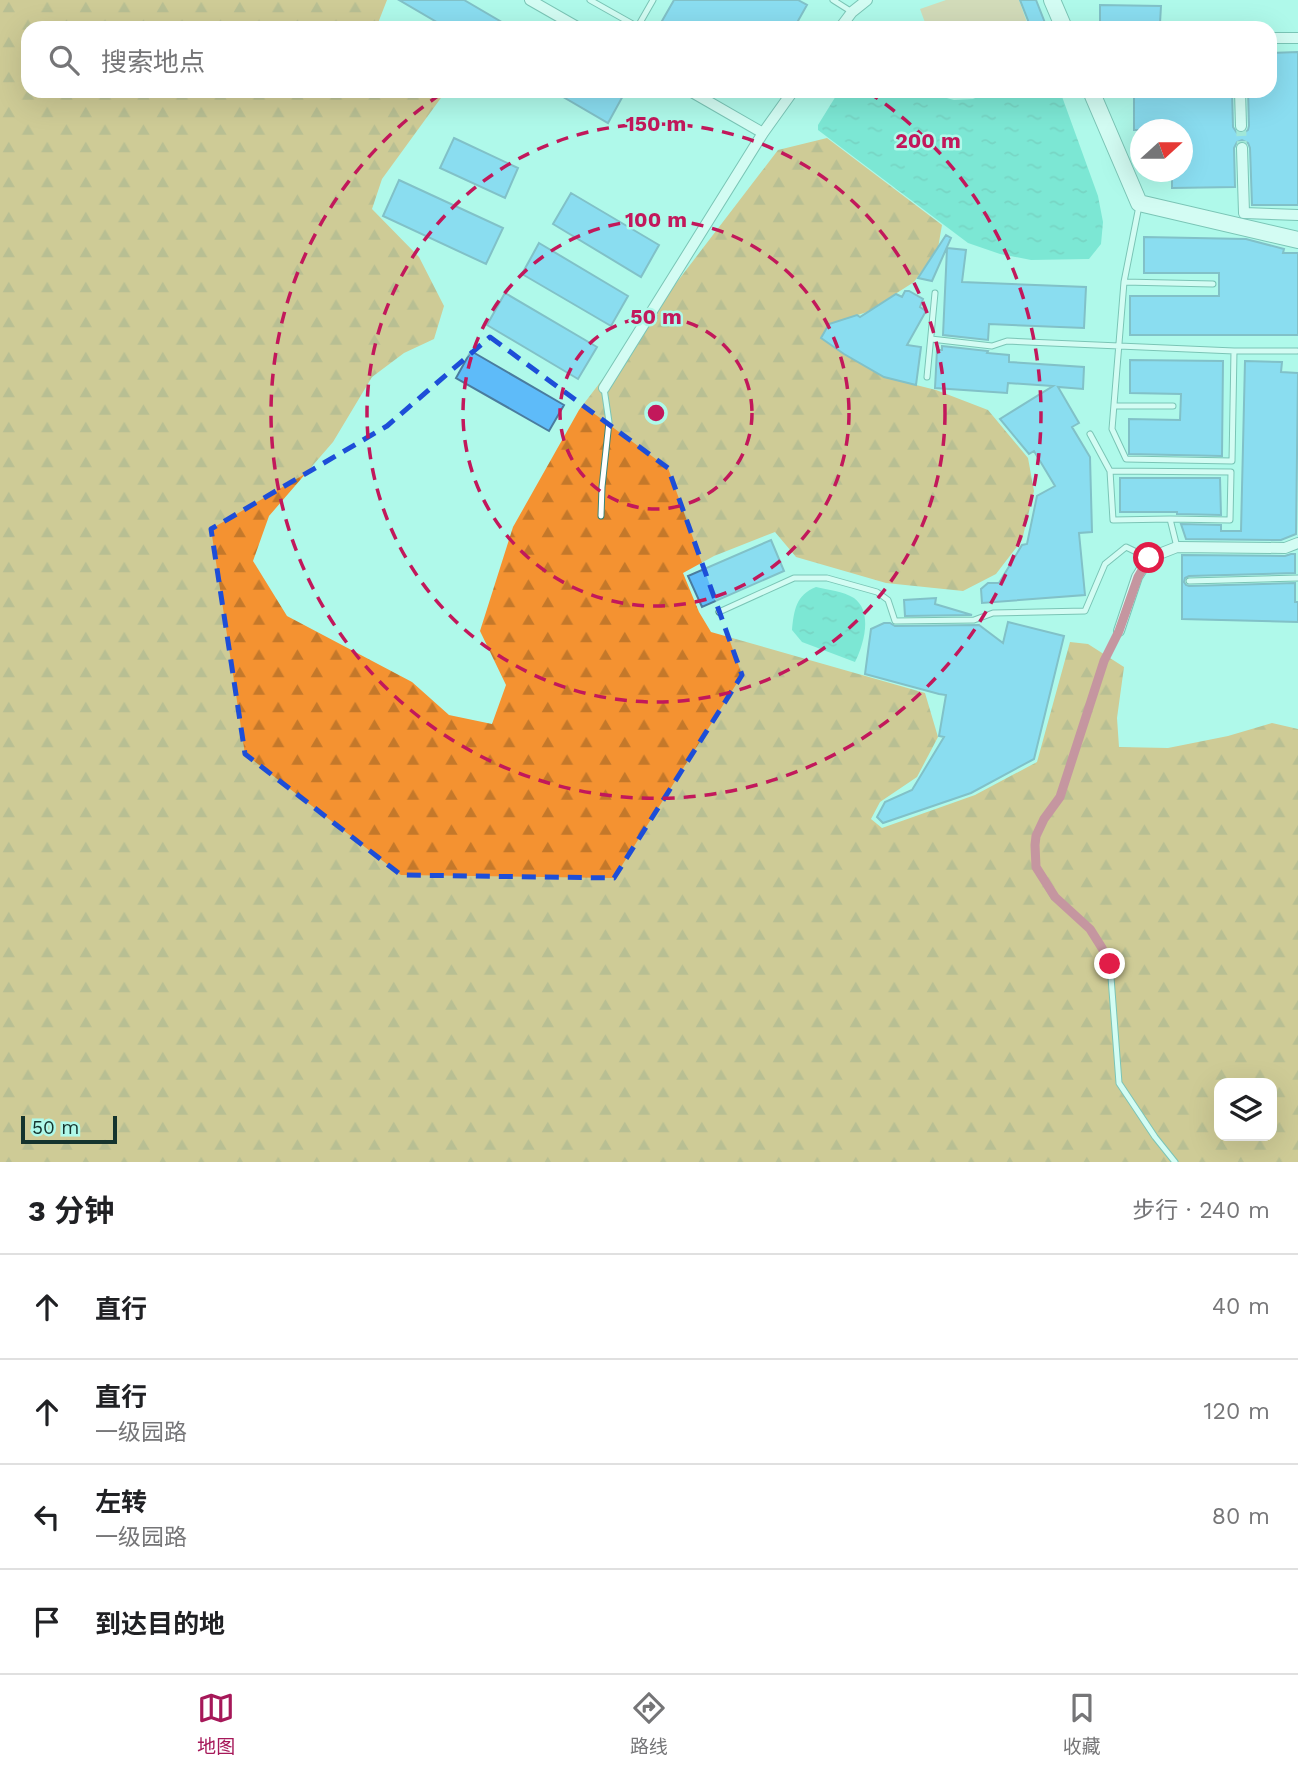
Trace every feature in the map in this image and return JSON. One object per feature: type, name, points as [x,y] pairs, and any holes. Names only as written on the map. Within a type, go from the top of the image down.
[{"type":"street","points":[[530,0],[567,21]]},
{"type":"street","points":[[845,21],[867,0]]},
{"type":"street","points":[[1052,0],[1061,21]]},
{"type":"street","points":[[1277,38],[1298,38]]},
{"type":"street","points":[[702,98],[763,133]]},
{"type":"street","points":[[604,388],[763,133],[788,98]]},
{"type":"street","points":[[1094,98],[1139,203],[1298,240]]},
{"type":"street","points":[[1240,98],[1241,126]]},
{"type":"street","points":[[1242,148],[1244,213],[1298,215]]},
{"type":"street","points":[[1119,631],[1138,577],[1149,558],[1177,547],[1285,548],[1298,543]]},
{"type":"lane","points":[[590,0],[625,21]]},
{"type":"lane","points":[[641,21],[653,0]]},
{"type":"lane","points":[[833,0],[852,12]]},
{"type":"lane","points":[[1139,203],[1125,282],[1112,429],[1126,459],[1232,461],[1234,351]]},
{"type":"lane","points":[[1125,282],[1213,285]]},
{"type":"lane","points":[[927,377],[935,293]]},
{"type":"lane","points":[[931,339],[992,346],[1007,341],[1234,351],[1297,351]]},
{"type":"lane","points":[[601,516],[609,422],[604,388]]},
{"type":"lane","points":[[1114,406],[1173,406]]},
{"type":"lane","points":[[1090,434],[1110,471],[1113,520],[1230,520],[1231,472],[1110,471]]},
{"type":"lane","points":[[1170,519],[1177,547]]},
{"type":"lane","points":[[719,612],[794,578],[827,578],[877,592],[888,600],[895,621],[974,620],[993,612],[1085,611],[1105,564],[1126,547],[1149,558]]},
{"type":"lane","points":[[1189,581],[1298,578]]},
{"type":"lane","points":[[1119,631],[1104,661],[1060,797],[1036,836],[1036,867],[1055,897],[1090,929],[1110,964],[1119,1083],[1175,1162]]},
{"type":"highlighted area","points":[[490,337],[668,468],[742,675],[614,878],[401,875],[245,754],[211,529],[387,426]]},
{"type":"green space","points":[[0,0],[387,0],[379,21],[21,21],[21,98],[441,98],[382,179],[372,209],[419,257],[444,306],[434,339],[404,353],[372,377],[333,442],[269,516],[253,561],[287,616],[412,682],[449,715],[492,724],[506,685],[480,631],[513,527],[579,410],[778,150],[827,138],[942,225],[938,248],[914,282],[867,312],[829,324],[821,338],[884,377],[936,390],[988,410],[1028,458],[1034,491],[1022,540],[996,574],[963,591],[886,583],[796,557],[775,532],[714,556],[683,573],[699,612],[711,632],[925,693],[938,737],[917,777],[880,802],[871,819],[882,828],[975,795],[1037,762],[1070,642],[1088,644],[1124,667],[1117,718],[1119,747],[1168,748],[1228,736],[1272,723],[1298,729],[1298,1162],[0,1162]]},
{"type":"shaded area","points":[[946,0],[1019,0],[1026,21],[924,21],[920,9]]},
{"type":"water","points":[[835,98],[1063,98],[1098,196],[1103,222],[1101,244],[1089,259],[1031,260],[1000,254],[968,243],[818,130],[818,125]]},
{"type":"water","points":[[816,587],[845,594],[860,604],[865,628],[855,662],[802,642],[792,630],[797,604],[804,594]]},
{"type":"building","points":[[399,0],[464,0],[500,21],[435,21]]},
{"type":"building","points":[[674,0],[798,0],[807,5],[798,21],[662,21]]},
{"type":"building","points":[[1020,0],[1036,0],[1044,21],[1028,21]]},
{"type":"building","points":[[1100,5],[1161,6],[1160,21],[1100,21]]},
{"type":"building","points":[[1298,52],[1298,205],[1252,205],[1250,148],[1248,143],[1242,140],[1237,142],[1234,148],[1235,187],[1172,188],[1172,182],[1193,182],[1193,119],[1134,119],[1134,98],[1232,98],[1233,127],[1237,133],[1242,134],[1249,126],[1248,98],[1277,98],[1277,53]]},
{"type":"building","points":[[565,98],[622,98],[608,123]]},
{"type":"building","points":[[454,138],[518,168],[505,198],[440,168]]},
{"type":"building","points":[[399,180],[503,228],[486,264],[383,216]]},
{"type":"building","points":[[571,193],[659,245],[641,277],[553,224]]},
{"type":"building","points":[[946,235],[951,238],[932,281],[918,278]]},
{"type":"building","points":[[1144,237],[1246,239],[1284,249],[1283,253],[1298,253],[1298,335],[1130,335],[1130,296],[1219,296],[1219,273],[1144,273]]},
{"type":"building","points":[[539,243],[628,296],[611,326],[522,274]]},
{"type":"building","points":[[947,248],[966,250],[962,282],[1086,287],[1084,328],[989,324],[988,340],[943,335]]},
{"type":"building","points":[[905,291],[923,299],[920,307],[926,311],[907,345],[921,347],[916,385],[884,377],[821,338],[829,324],[857,315],[860,317],[896,294],[902,297]]},
{"type":"building","points":[[505,293],[597,347],[578,379],[487,325]]},
{"type":"building","points":[[942,346],[1009,355],[1009,362],[1084,367],[1083,389],[1058,387],[1079,423],[1072,427],[1090,457],[1092,532],[1079,533],[1085,595],[982,603],[981,589],[988,583],[999,583],[1022,545],[1027,544],[1037,496],[1055,486],[1034,451],[1029,454],[1000,419],[1053,386],[1008,383],[1007,393],[935,388],[937,350],[942,350]]},
{"type":"building","points":[[471,351],[564,405],[549,431],[456,378]]},
{"type":"building","points":[[1130,360],[1223,361],[1222,456],[1129,454],[1129,419],[1180,420],[1181,394],[1130,393]]},
{"type":"building","points":[[1245,361],[1282,362],[1281,372],[1298,373],[1296,534],[1281,540],[1186,539],[1181,524],[1221,525],[1221,531],[1241,531]]},
{"type":"building","points":[[1120,478],[1220,478],[1221,515],[1120,512]]},
{"type":"building","points":[[771,540],[784,571],[702,607],[688,576]]},
{"type":"building","points":[[1295,554],[1295,573],[1189,576],[1184,582],[1189,586],[1295,583],[1298,622],[1182,619],[1182,555]]},
{"type":"building","points":[[936,598],[935,604],[972,615],[905,616],[904,600]]},
{"type":"building","points":[[1008,622],[1064,636],[1034,759],[971,793],[883,823],[877,817],[885,802],[912,790],[944,737],[939,736],[946,695],[865,674],[871,629],[884,623],[895,626],[979,625],[1003,643]]},
{"type":"tunnel","points":[[1241,126],[1242,148]]},
{"type":"route","points":[[1110,964],[1090,929],[1055,897],[1036,867],[1035,845],[1044,819],[1060,797],[1104,661],[1119,631],[1138,577],[1149,558]]}]
